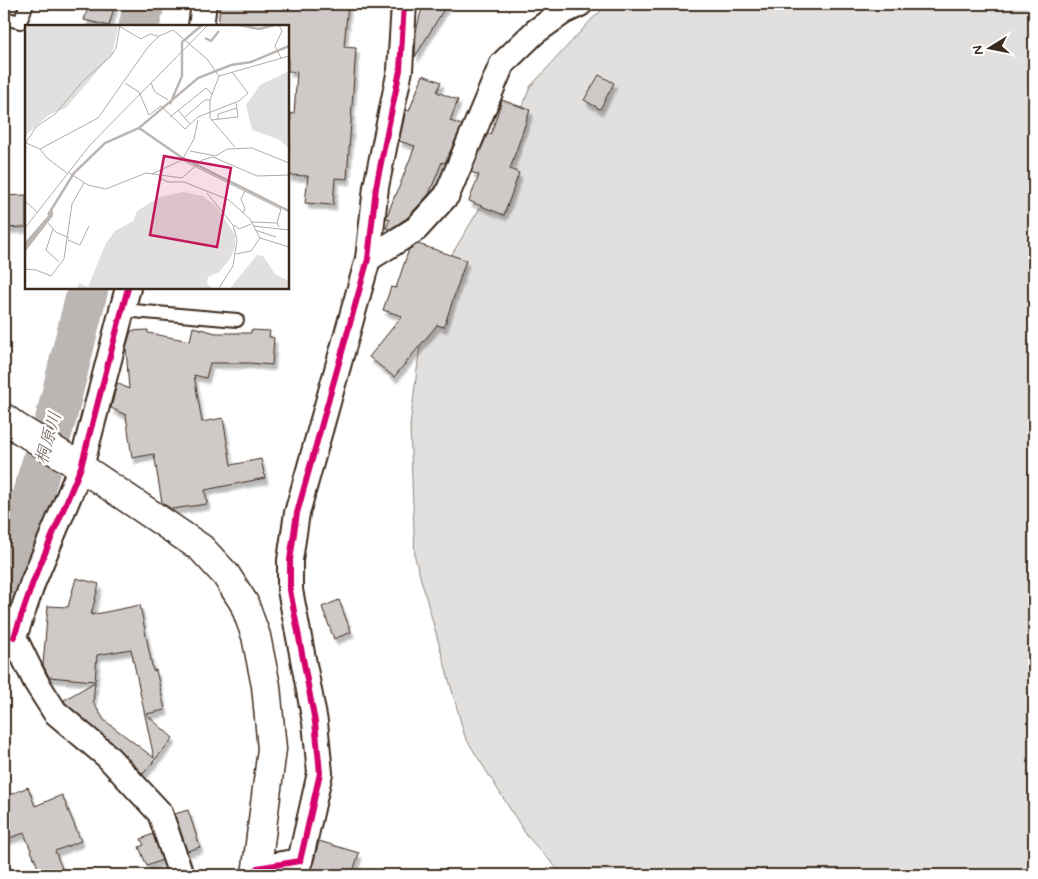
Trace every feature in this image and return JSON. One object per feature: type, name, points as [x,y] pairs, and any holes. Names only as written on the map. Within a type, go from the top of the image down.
[{"type":"street","points":[[201,25],[204,4]]},
{"type":"street","points":[[10,422],[201,548],[226,575],[244,603],[256,636],[266,686],[272,749],[256,872],[300,861],[320,772],[315,722],[290,590],[290,560],[297,513],[368,259],[376,187],[400,70],[404,4]]},
{"type":"street","points":[[368,259],[416,229],[447,194],[502,64],[535,32],[564,12],[580,4]]},
{"type":"street","points":[[128,289],[76,464],[33,582],[9,635],[55,712],[107,756],[160,813],[181,875]]},
{"type":"lane","points":[[4,18],[20,22],[27,4]]},
{"type":"lane","points":[[122,310],[237,320]]},
{"type":"shaded area","points":[[609,4],[1034,4],[1034,875],[563,875],[527,836],[465,737],[415,558],[410,426],[426,297],[489,193],[530,87],[593,18]]},
{"type":"building","points":[[89,4],[115,4],[109,25],[84,20]]},
{"type":"building","points":[[220,4],[348,4],[344,47],[356,48],[347,179],[335,178],[333,205],[305,203],[308,176],[289,175],[291,113],[294,114],[297,72],[289,71],[289,25],[218,25]]},
{"type":"building","points":[[423,4],[447,4],[415,57],[416,31]]},
{"type":"building","points":[[423,75],[441,82],[437,92],[458,100],[450,121],[462,125],[445,163],[442,162],[429,194],[407,218],[390,229],[386,228],[390,219],[386,218],[415,146],[399,141],[406,110],[409,111]]},
{"type":"building","points":[[599,75],[614,83],[600,109],[584,100]]},
{"type":"building","points":[[502,100],[530,110],[510,169],[519,173],[504,215],[469,201],[479,175],[471,172],[488,133],[491,134]]},
{"type":"building","points":[[25,195],[25,227],[4,228],[4,196]]},
{"type":"building","points":[[418,244],[466,260],[444,327],[437,325],[394,377],[369,357],[402,316],[383,310],[391,287],[396,288],[409,249]]},
{"type":"building","points":[[193,327],[216,333],[251,333],[251,330],[270,331],[269,337],[274,338],[272,365],[210,363],[206,378],[194,375],[202,422],[223,418],[231,465],[261,459],[265,478],[205,490],[207,504],[172,509],[162,503],[154,454],[132,458],[126,415],[111,408],[117,383],[129,389],[126,347],[131,331],[148,330],[148,333],[190,341]]},
{"type":"building","points":[[76,578],[99,584],[91,615],[140,605],[153,671],[156,670],[165,710],[146,714],[173,738],[143,774],[116,746],[65,703],[64,700],[95,682],[93,702],[104,720],[154,758],[131,649],[97,655],[95,681],[49,677],[43,665],[48,606],[68,607]]},
{"type":"building","points":[[339,600],[351,632],[334,639],[322,607]]},
{"type":"building","points":[[28,787],[35,806],[62,795],[81,841],[55,851],[63,871],[53,875],[41,875],[24,833],[4,840],[4,797]]},
{"type":"building","points":[[188,810],[200,847],[187,851],[175,814]]},
{"type":"building","points":[[153,834],[162,860],[147,866],[139,847],[144,845],[141,839]]},
{"type":"building","points":[[319,841],[359,853],[352,875],[306,875],[313,864]]},
{"type":"waterway","name":"桐原川","points":[[139,25],[144,4]]},
{"type":"waterway","name":"桐原川","points":[[4,587],[56,418],[88,289]]},
{"type":"cycle path","points":[[257,868],[300,861],[320,773],[315,722],[290,590],[290,560],[297,513],[368,259],[376,187],[400,70],[404,4]]},
{"type":"cycle path","points":[[14,637],[33,582],[81,467],[128,289]]}]
